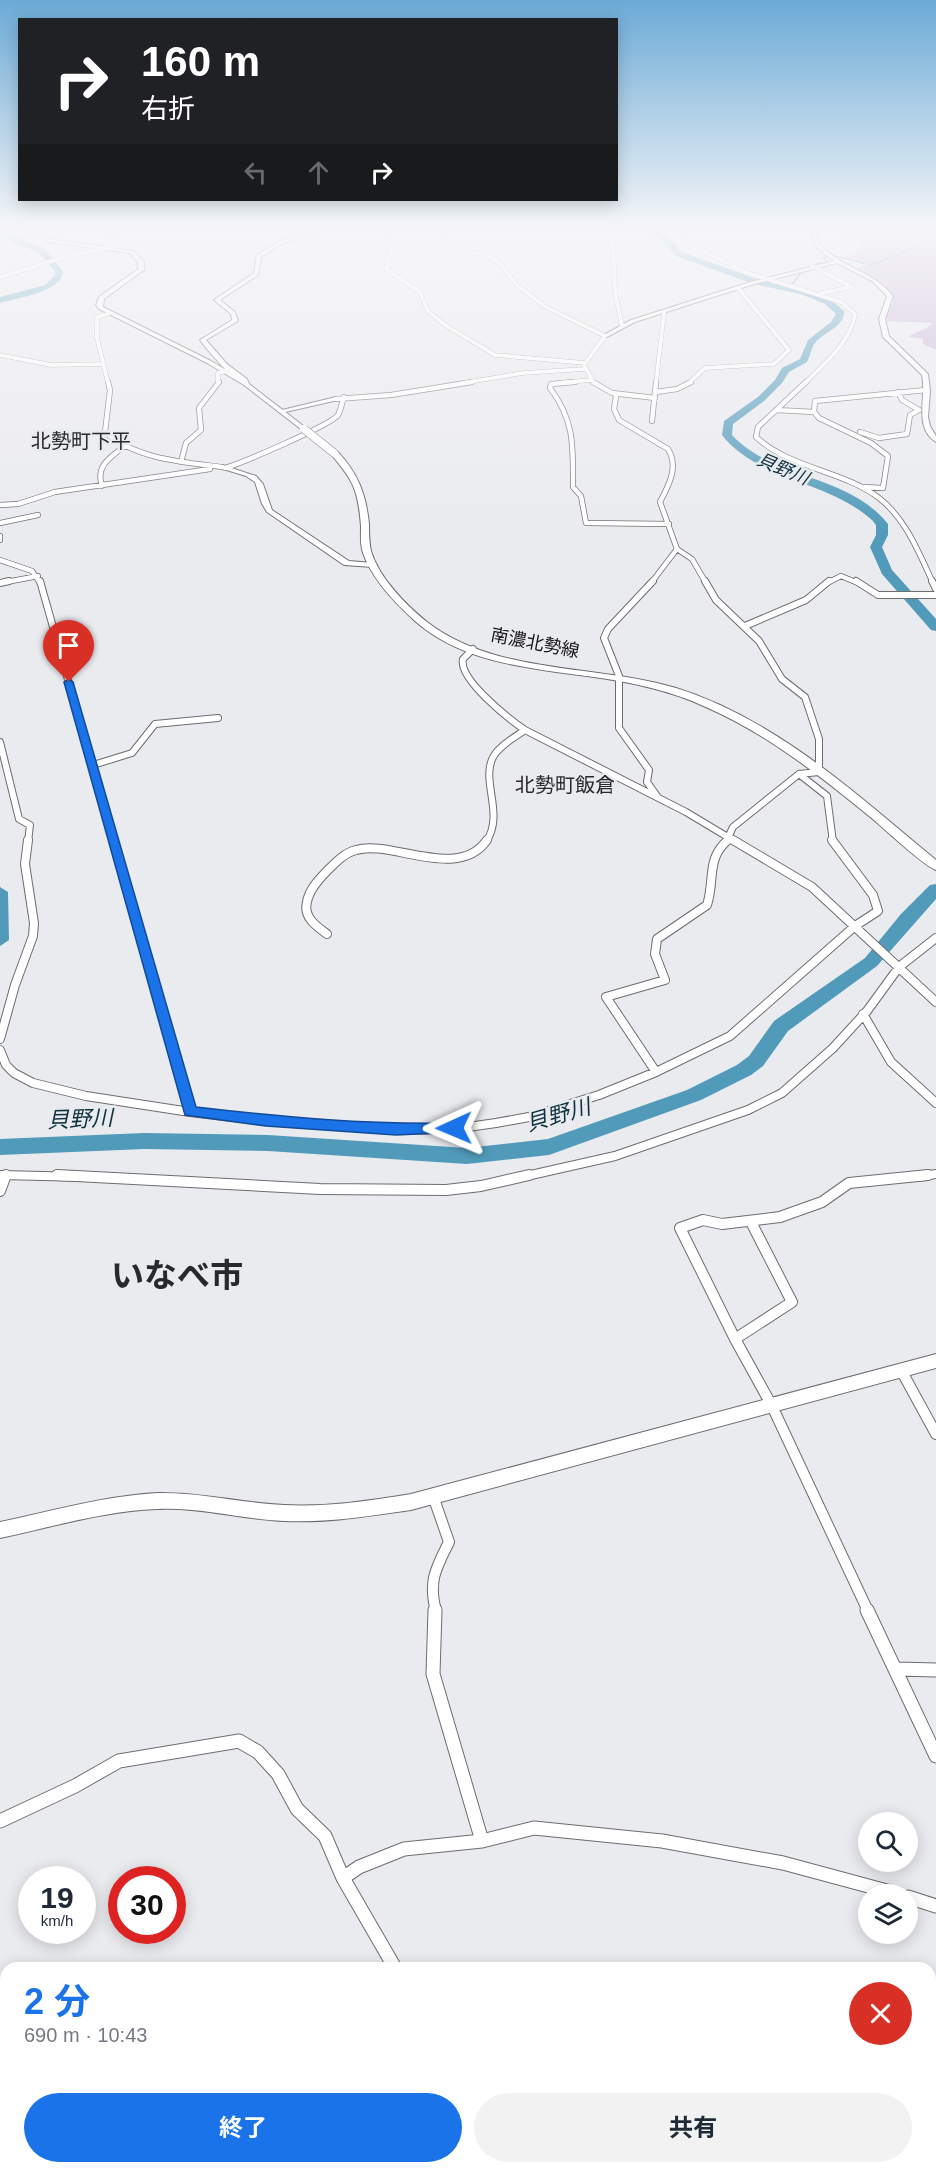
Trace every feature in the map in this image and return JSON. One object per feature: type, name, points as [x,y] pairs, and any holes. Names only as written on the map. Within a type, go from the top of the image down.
[{"type":"main road","name":"南濃北勢線","points":[[144,329],[166,339],[246,384],[351,469],[361,488],[367,551],[373,565],[415,616],[443,636],[473,649],[520,662],[619,676],[672,690],[733,714],[783,743],[932,862]]},
{"type":"street","points":[[97,329],[102,364],[110,390],[105,432],[111,439],[181,462],[223,468],[256,479],[260,484],[264,504],[269,511],[346,563],[373,565]]},
{"type":"street","points":[[218,329],[207,335],[203,340],[205,345],[224,365],[245,380],[246,384]]},
{"type":"street","points":[[455,329],[469,336],[495,355],[585,366]]},
{"type":"street","points":[[592,329],[605,336]]},
{"type":"street","points":[[281,411],[340,398],[391,395],[500,376],[585,366],[605,336],[616,329]]},
{"type":"street","points":[[652,421],[662,329]]},
{"type":"street","points":[[585,366],[591,380],[616,396],[674,392],[695,379],[705,368],[774,364],[789,350],[773,329]]},
{"type":"street","points":[[850,329],[828,359],[758,427],[755,433],[758,440],[775,452],[862,487],[883,501],[899,517],[936,590]]},
{"type":"street","points":[[884,329],[886,337],[925,374],[926,425],[930,435],[936,440]]},
{"type":"street","points":[[0,355],[51,364],[102,364]]},
{"type":"street","points":[[181,462],[186,443],[201,430],[199,408],[219,382],[218,373],[225,371]]},
{"type":"street","points":[[591,380],[551,384],[550,388],[562,404],[573,435],[573,487],[581,496],[586,523],[669,524]]},
{"type":"street","points":[[814,413],[815,401],[926,390]]},
{"type":"street","points":[[776,410],[814,413],[875,437],[906,434],[910,415],[919,410],[902,400],[898,392]]},
{"type":"street","points":[[616,396],[614,409],[619,420],[670,451],[672,480],[660,502],[677,549],[692,559],[716,600],[746,626],[759,641],[782,679],[805,697],[819,739],[819,772],[799,774],[733,827],[729,839],[718,846],[709,869],[710,898],[707,905],[657,939],[654,944],[657,961],[665,980],[606,997],[656,1072]]},
{"type":"street","points":[[38,515],[2,522],[1,505],[24,503],[55,492],[223,468],[250,460],[290,438],[327,424],[338,415],[340,398]]},
{"type":"street","points":[[814,413],[871,443],[888,456],[883,488],[862,487]]},
{"type":"street","points":[[102,486],[99,469],[105,461],[126,445]]},
{"type":"street","points":[[658,797],[647,782],[649,770],[619,728],[617,715],[621,699],[619,676],[604,638],[608,629],[654,580],[677,549]]},
{"type":"street","points":[[0,560],[32,571],[38,576],[190,1112]]},
{"type":"street","points":[[0,583],[38,576]]},
{"type":"street","points":[[746,626],[806,600],[832,579],[841,576],[849,577],[881,595],[936,595]]},
{"type":"street","points":[[473,649],[462,659],[461,664],[464,671],[501,714],[525,730],[658,797],[812,887],[936,1002]]},
{"type":"street","points":[[93,765],[132,753],[155,724],[165,721],[218,718]]},
{"type":"street","points":[[327,934],[315,927],[307,916],[305,903],[311,889],[349,852],[371,848],[438,860],[451,860],[472,852],[485,843],[495,825],[490,767],[493,757],[525,730]]},
{"type":"street","points":[[0,742],[14,806],[19,819],[30,825],[25,864],[34,923],[33,936],[15,985],[0,1039]]},
{"type":"street","points":[[0,1050],[6,1065],[14,1073],[33,1083],[86,1096],[266,1121],[396,1130],[454,1128],[529,1117],[599,1095],[656,1072],[730,1035],[855,926],[878,911],[879,905],[835,846],[830,832],[827,796],[799,774]]},
{"type":"street","points":[[0,1191],[3,1175],[33,1174],[403,1191],[481,1186],[615,1156],[748,1110],[782,1093],[799,1080],[863,1014],[899,967],[936,938]]},
{"type":"street","points":[[863,1014],[891,1062],[936,1103]]},
{"type":"street","points":[[936,1173],[889,1181],[849,1183],[822,1202],[800,1211],[751,1222],[722,1224],[703,1220],[680,1228],[735,1339],[772,1406],[936,1756]]},
{"type":"street","points":[[735,1339],[792,1302],[751,1222]]},
{"type":"street","points":[[0,1530],[120,1505],[156,1501],[197,1502],[282,1513],[339,1514],[433,1496],[936,1361]]},
{"type":"street","points":[[901,1370],[936,1434]]},
{"type":"street","points":[[433,1496],[449,1542],[434,1573],[430,1593],[436,1613],[432,1674],[482,1841]]},
{"type":"street","points":[[897,1669],[936,1670]]},
{"type":"street","points":[[0,1821],[75,1786],[119,1761],[239,1741],[258,1752],[278,1774],[297,1809],[325,1836],[343,1878],[392,1962]]},
{"type":"street","points":[[343,1878],[359,1867],[404,1849],[482,1841],[534,1828],[662,1841],[783,1863],[861,1884]]},
{"type":"street","points":[[918,1900],[936,1906]]},
{"type":"shaded area","points":[[923,329],[936,329],[936,350],[923,344],[923,339],[909,337]]},
{"type":"waterway","name":"貝野川","points":[[827,329],[811,342],[804,360],[785,370],[779,381],[761,399],[728,423],[727,435],[747,454],[759,461],[841,493],[876,518],[882,524],[882,535],[876,547],[886,571],[936,627]]},
{"type":"waterway","name":"貝野川","points":[[0,1147],[144,1141],[268,1143],[467,1156],[549,1147],[694,1095],[744,1070],[756,1061],[781,1026],[871,962],[907,918],[936,889]]},
{"type":"waterway","points":[[0,892],[2,907],[0,940]]},
{"type":"district","name":"北勢町下平","points":[[81,441]]},
{"type":"district","name":"北勢町飯倉","points":[[565,785]]},
{"type":"district","name":"いなべ市","points":[[177,1275]]},
{"type":"route","points":[[69,682],[175,1051],[190,1112],[266,1121],[396,1130],[454,1128]]}]
